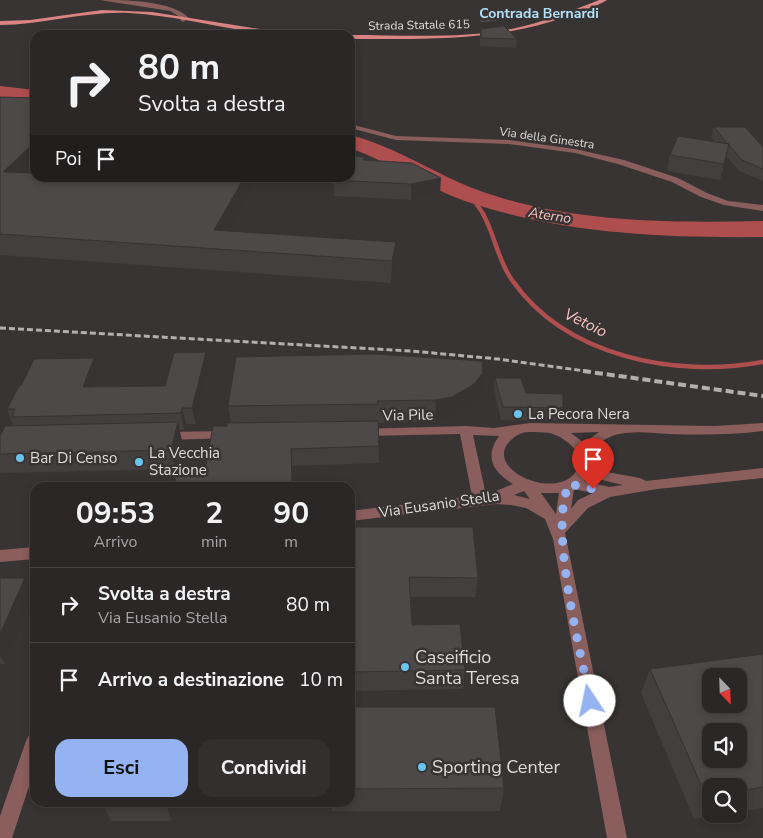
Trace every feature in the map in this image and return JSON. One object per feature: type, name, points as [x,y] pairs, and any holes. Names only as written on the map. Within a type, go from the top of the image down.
[{"type":"main road","name":"Strada Statale 615","points":[[355,37],[441,36],[509,31],[550,20],[604,0]]},
{"type":"main road","points":[[0,23],[35,22],[115,11],[150,13],[183,20],[258,30]]},
{"type":"street","points":[[103,0],[143,4],[170,10],[184,15],[186,18],[183,20]]},
{"type":"street","name":"Via della Ginestra","points":[[355,127],[396,138],[501,142],[575,151],[621,162],[675,180],[704,195],[727,203],[763,208]]},
{"type":"street","points":[[559,527],[540,499],[526,484],[508,474],[499,463],[497,456],[500,442],[517,430],[534,427],[552,429],[589,427],[736,430],[763,427]]},
{"type":"street","points":[[552,429],[573,439],[596,472],[611,478],[657,484]]},
{"type":"street","points":[[617,838],[559,527],[565,495],[570,484],[582,474],[587,448],[599,438],[631,429]]},
{"type":"street","points":[[466,430],[487,500],[511,500],[535,506],[559,527]]},
{"type":"street","name":"Via Pile","points":[[346,433],[466,430],[494,432],[517,430]]},
{"type":"street","points":[[148,436],[237,435]]},
{"type":"street","points":[[559,527],[583,504],[601,494],[612,491],[763,472]]},
{"type":"street","points":[[526,484],[549,488],[570,484],[612,491]]},
{"type":"street","name":"Via Eusanio Stella","points":[[355,515],[487,500],[526,484]]},
{"type":"street","points":[[0,556],[30,553]]},
{"type":"street","points":[[2,838],[30,756]]},
{"type":"building","points":[[496,17],[499,21],[480,23],[480,18]]},
{"type":"building","points":[[504,26],[517,39],[481,38],[481,29]]},
{"type":"building","points":[[0,97],[30,98],[30,147],[3,172],[30,173],[30,182],[242,182],[214,230],[396,242],[392,261],[0,234]]},
{"type":"building","points":[[714,127],[745,127],[763,147],[763,169],[742,160]]},
{"type":"building","points":[[678,136],[729,144],[724,164],[670,155]]},
{"type":"building","points":[[355,156],[364,157],[363,160],[412,163],[441,178],[411,184],[355,181]]},
{"type":"building","points":[[206,352],[192,408],[182,408],[181,413],[12,417],[15,409],[7,409],[34,359],[94,358],[83,387],[165,386],[174,353]]},
{"type":"building","points":[[375,354],[482,361],[483,373],[474,384],[452,397],[436,400],[377,401],[378,404],[228,406],[236,357]]},
{"type":"building","points":[[495,378],[521,378],[526,393],[563,394],[563,408],[503,407]]},
{"type":"building","points":[[378,421],[379,446],[291,449],[292,482],[175,482],[176,472],[205,471],[213,426],[227,426],[227,423]]},
{"type":"building","points":[[178,422],[171,450],[0,454],[0,436],[5,426]]},
{"type":"building","points":[[355,527],[473,527],[478,578],[409,577],[412,625],[460,624],[465,670],[355,672]]},
{"type":"building","points":[[0,578],[25,578],[0,634]]},
{"type":"building","points":[[763,654],[763,787],[747,790],[747,778],[702,778],[702,787],[650,669]]},
{"type":"building","name":"Sporting Center","points":[[355,707],[495,707],[504,788],[355,789]]},
{"type":"waterway","name":"Aterno","points":[[0,92],[30,95]]},
{"type":"waterway","name":"Aterno","points":[[355,143],[462,192],[512,208],[548,216],[619,226],[763,229]]},
{"type":"waterway","name":"Vetoio","points":[[465,193],[475,202],[484,215]]},
{"type":"waterway","name":"Vetoio","points":[[483,214],[491,230],[503,265],[512,280],[535,306],[562,328],[592,344],[625,356],[659,363],[694,367],[729,366],[763,362]]},
{"type":"railway","points":[[0,328],[411,351],[498,359],[592,372]]},
{"type":"railway","points":[[583,371],[763,396]]},
{"type":"place","name":"La Pecora Nera","points":[[518,414]]},
{"type":"place","name":"Bar Di Censo","points":[[20,458]]},
{"type":"place","name":"La Vecchia Stazione","points":[[139,462]]},
{"type":"place","name":"Caseificio Santa Teresa","points":[[405,667]]},
{"type":"place","name":"Sporting Center","points":[[422,767]]},
{"type":"district","name":"Contrada Bernardi","points":[[539,13]]},
{"type":"route","points":[[590,701],[561,534],[565,495],[569,484],[593,489]]}]
